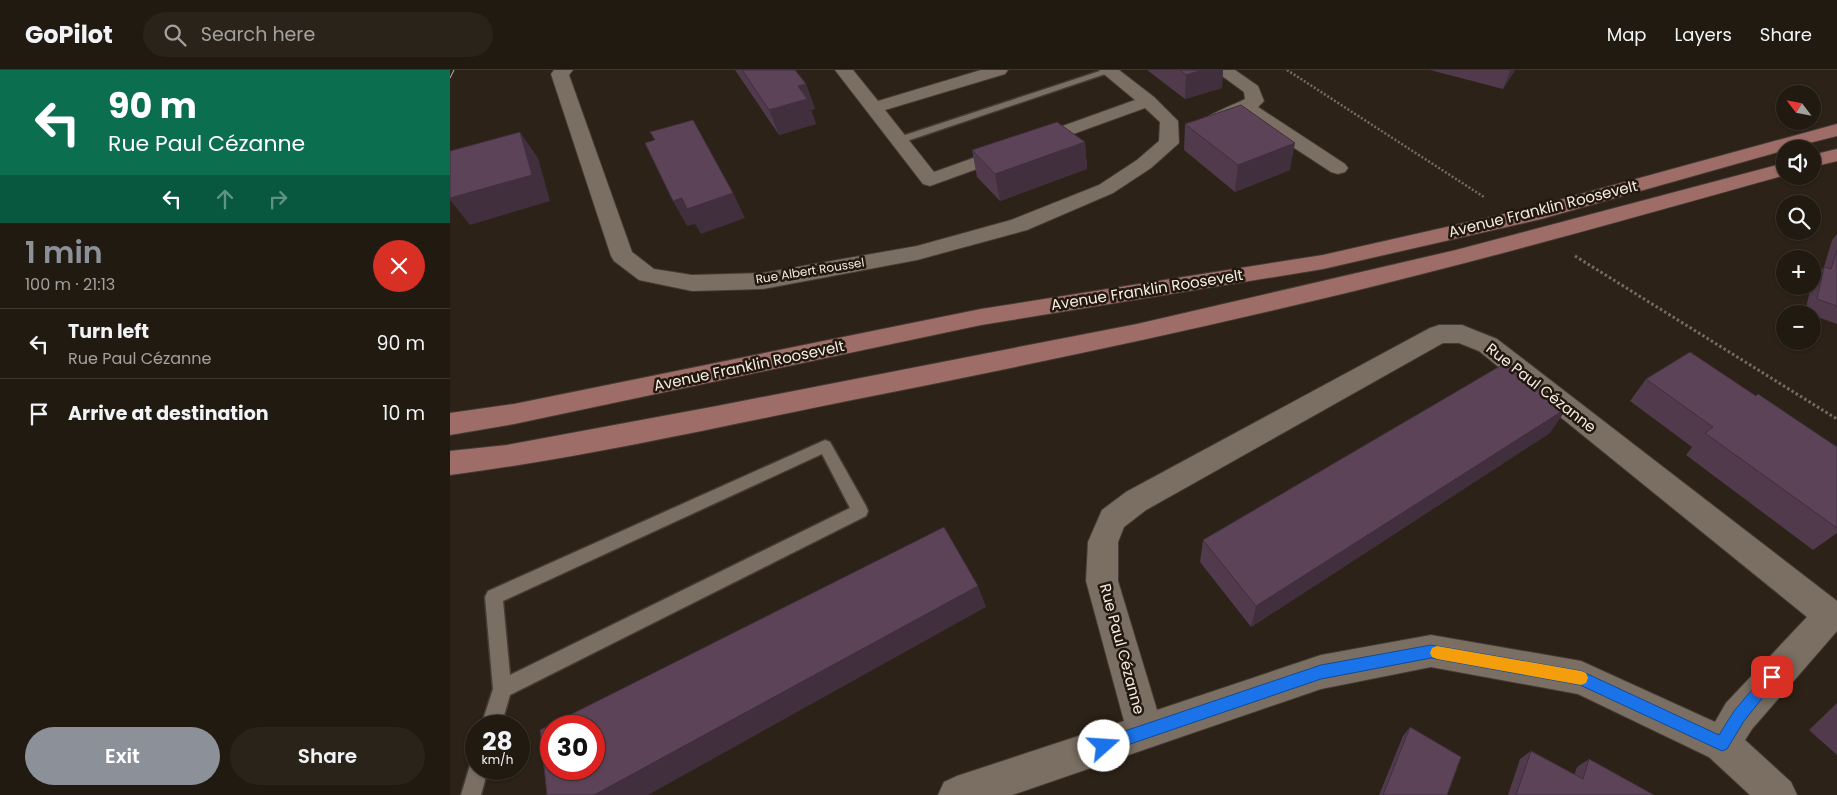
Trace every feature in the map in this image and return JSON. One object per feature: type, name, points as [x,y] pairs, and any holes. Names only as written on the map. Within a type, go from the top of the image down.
[{"type":"street","name":"Rue Albert Roussel","points":[[564,70],[560,74],[622,256],[647,275],[692,283],[763,281],[907,255],[1019,224],[1106,189],[1144,164],[1184,129]]},
{"type":"street","points":[[844,70],[930,180],[1148,101]]},
{"type":"street","points":[[874,108],[999,70]]},
{"type":"street","points":[[1108,70],[1148,101],[1169,121],[1184,129],[1233,113],[1255,101],[1252,90],[1224,70]]},
{"type":"street","points":[[1245,107],[1338,168]]},
{"type":"street","name":"Avenue Franklin Roosevelt","points":[[450,424],[514,414],[982,317],[1323,262],[1533,214],[1837,130]]},
{"type":"street","points":[[1821,158],[1837,154]]},
{"type":"street","name":"Avenue Franklin Roosevelt","points":[[450,463],[507,456],[997,363],[1345,286],[1551,233],[1776,171]]},
{"type":"street","name":"Rue Paul Cézanne","points":[[1145,732],[1102,580],[1103,542],[1113,518],[1136,501],[1439,334],[1462,334],[1488,345],[1830,615],[1739,716],[1722,744]]},
{"type":"street","name":"Rue Paul Cézanne","points":[[971,793],[1321,672],[1431,652],[1581,678],[1722,744],[1778,795]]},
{"type":"lane","points":[[900,140],[1108,70]]},
{"type":"lane","points":[[494,715],[502,689],[494,597],[825,446],[860,511],[502,689]]},
{"type":"lane","points":[[471,795],[475,780]]},
{"type":"building","points":[[742,70],[795,70],[806,84],[798,86],[807,99],[769,110]]},
{"type":"building","points":[[1180,70],[1202,70],[1186,75]]},
{"type":"building","points":[[1241,105],[1295,143],[1238,165],[1185,124]]},
{"type":"building","points":[[693,120],[733,193],[687,209],[682,198],[673,201],[645,143],[655,140],[650,132]]},
{"type":"building","points":[[1057,122],[1085,142],[995,174],[972,150]]},
{"type":"building","points":[[520,132],[532,175],[450,198],[450,151]]},
{"type":"building","points":[[1837,250],[1837,306],[1817,299],[1818,295],[1821,295],[1821,281],[1824,267],[1831,269]]},
{"type":"building","points":[[1690,352],[1756,396],[1758,394],[1837,447],[1837,528],[1705,433],[1713,427],[1646,379]]},
{"type":"building","points":[[1507,362],[1567,408],[1256,606],[1203,540]]},
{"type":"building","points":[[944,527],[978,586],[594,795],[547,795],[545,780],[605,780],[605,715],[570,715]]},
{"type":"building","points":[[1410,727],[1461,757],[1447,795],[1383,795]]},
{"type":"building","points":[[1531,751],[1583,779],[1589,759],[1654,795],[1516,795]]},
{"type":"tram line","points":[[450,78],[454,70]]},
{"type":"slow traffic","points":[[1437,653],[1581,678]]},
{"type":"route","points":[[1104,746],[1321,672],[1431,652],[1581,678],[1722,744],[1739,716],[1772,677]]}]
